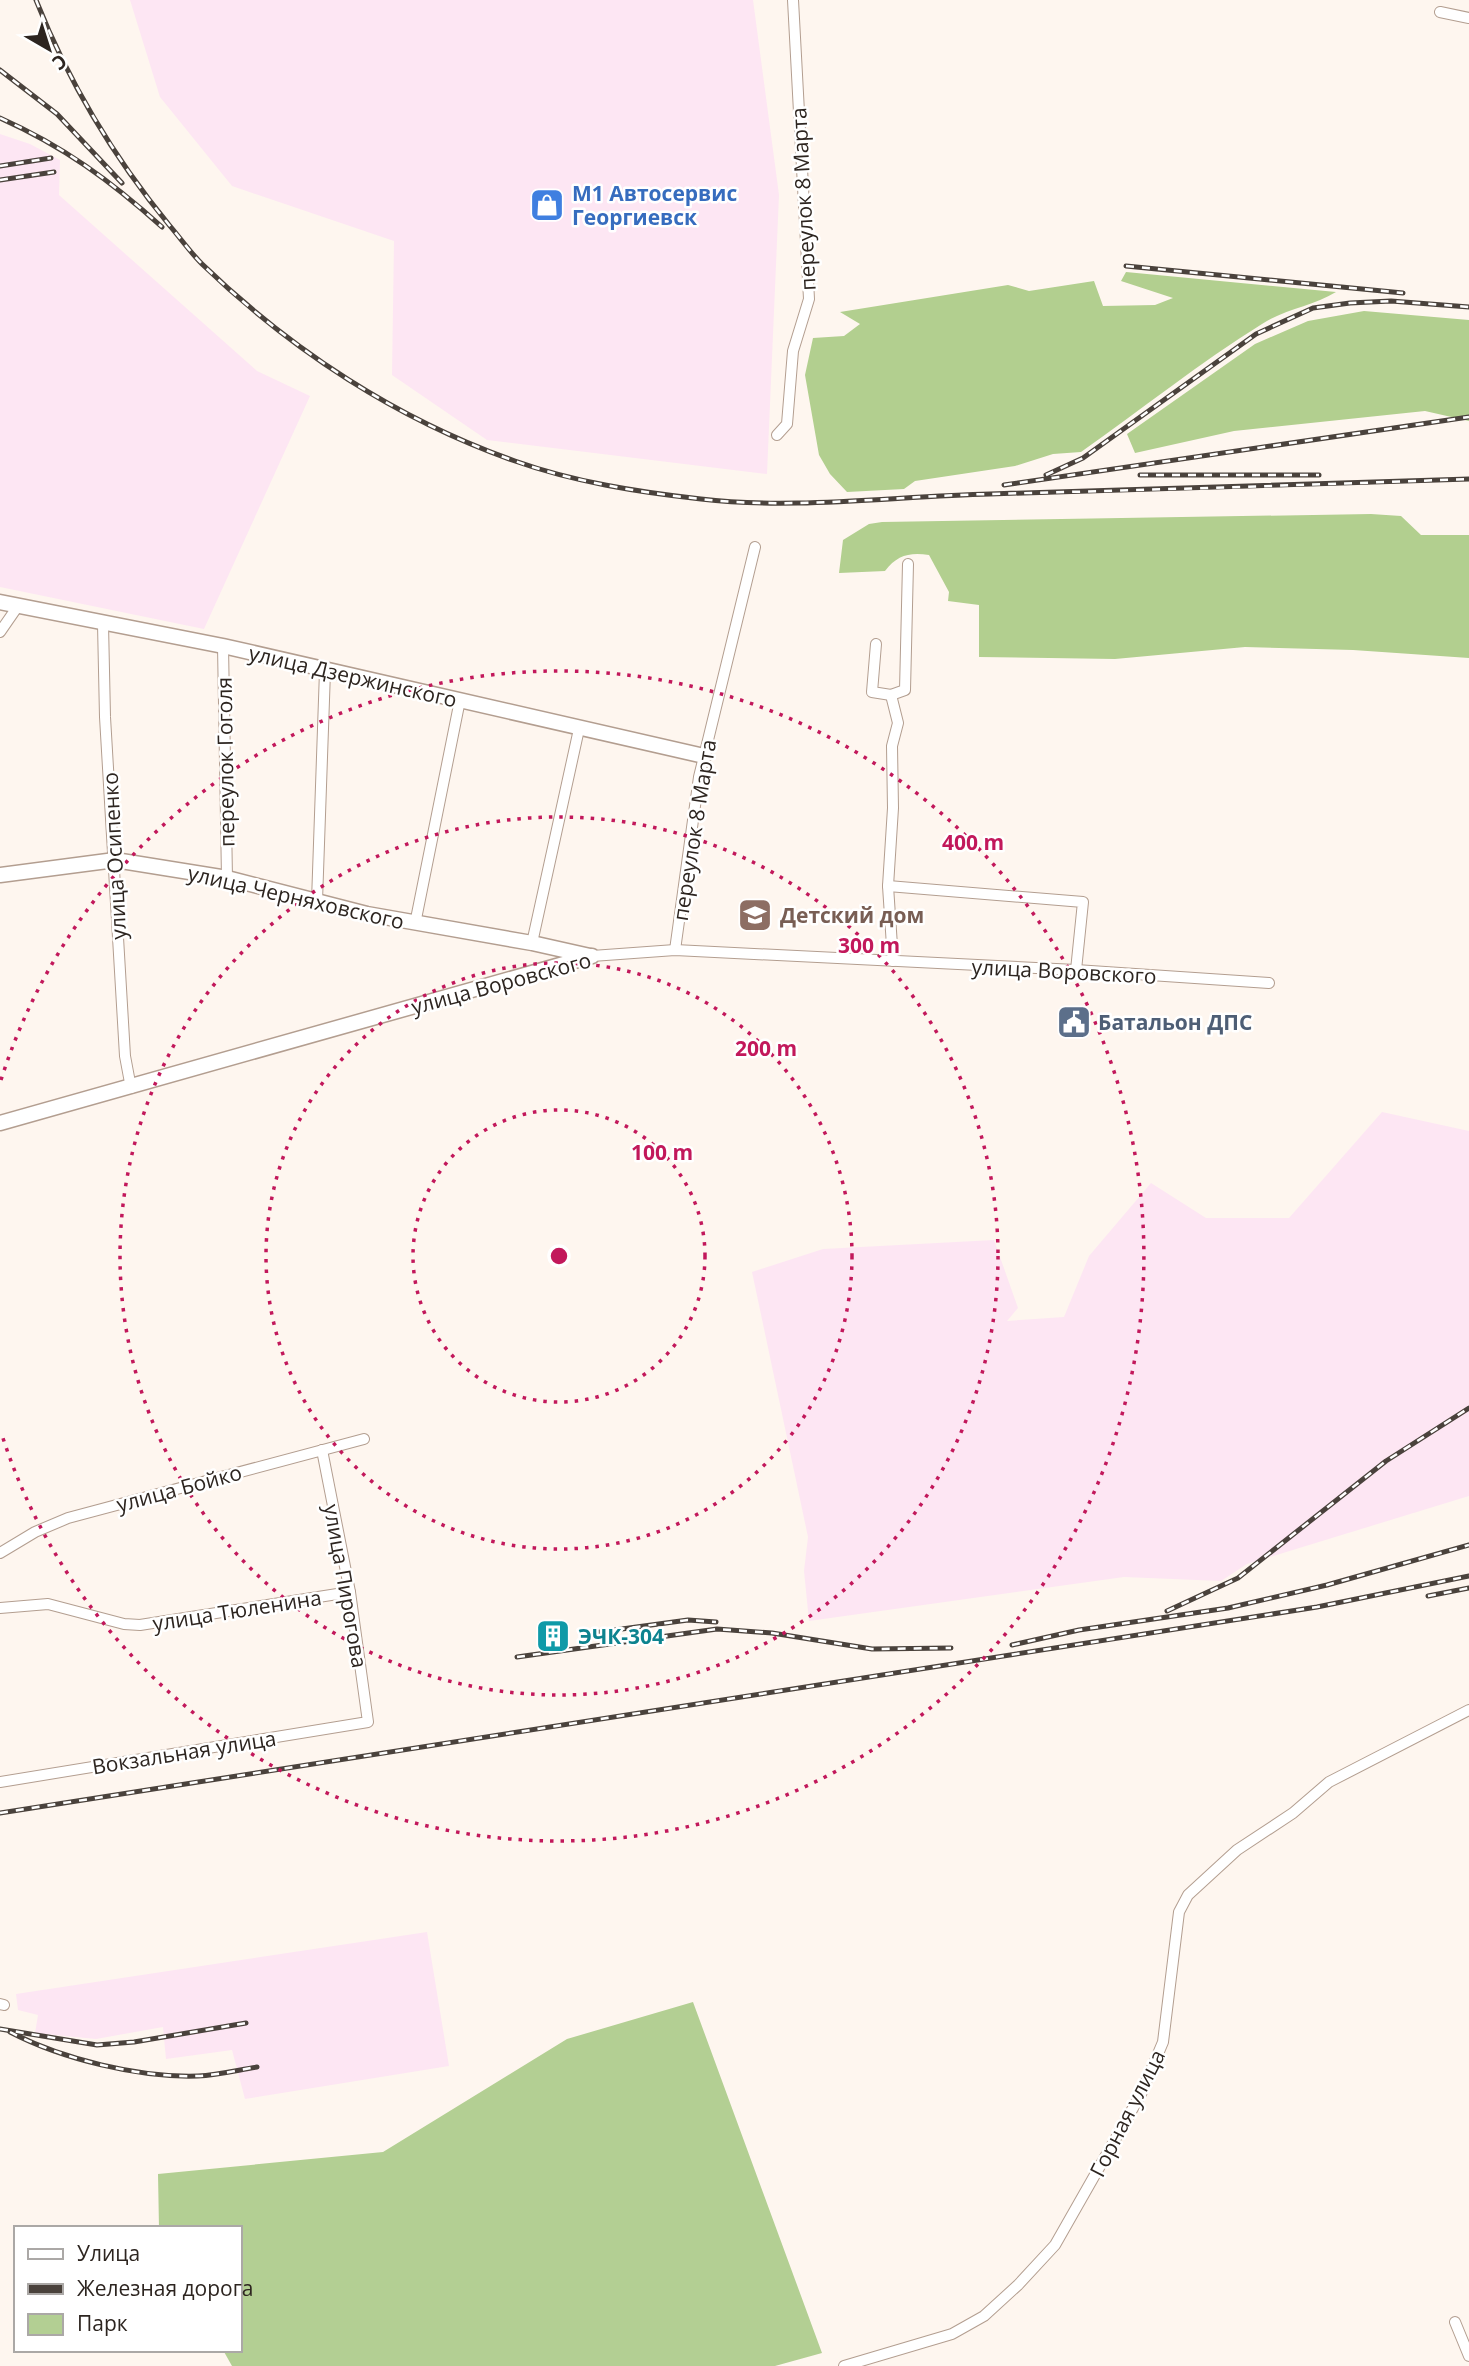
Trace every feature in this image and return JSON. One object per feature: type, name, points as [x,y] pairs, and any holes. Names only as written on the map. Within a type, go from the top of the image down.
[{"type":"street","name":"переулок 8 Марта","points":[[777,435],[787,424],[793,351],[809,299],[793,0]]},
{"type":"street","points":[[1440,12],[1469,19]]},
{"type":"street","name":"переулок 8 Марта","points":[[675,950],[704,756],[755,547]]},
{"type":"street","points":[[876,643],[872,692],[891,695],[905,690],[908,564]]},
{"type":"street","name":"улица Дзержинского","points":[[0,602],[223,646],[704,756]]},
{"type":"street","points":[[0,632],[18,606]]},
{"type":"street","name":"улица Осипенко","points":[[103,624],[105,717],[125,1056],[131,1088]]},
{"type":"street","name":"переулок Гоголя","points":[[223,646],[227,878]]},
{"type":"street","points":[[317,901],[324,671]]},
{"type":"street","points":[[891,695],[898,723],[892,746],[893,808],[888,886],[893,961]]},
{"type":"street","points":[[415,923],[460,700]]},
{"type":"street","points":[[532,943],[579,729]]},
{"type":"street","name":"улица Черняховского","points":[[0,875],[115,860],[227,878],[415,923],[592,956]]},
{"type":"street","points":[[888,886],[1083,902],[1076,970]]},
{"type":"street","name":"улица Воровского","points":[[0,1123],[592,956],[675,950],[1076,970],[1269,984]]},
{"type":"street","name":"улица Бойко","points":[[0,1553],[35,1532],[68,1518],[364,1438]]},
{"type":"street","name":"улица Пирогова","points":[[322,1450],[350,1592],[368,1722]]},
{"type":"street","name":"улица Тюленина","points":[[0,1608],[48,1605],[124,1624],[141,1625],[350,1592]]},
{"type":"street","name":"Горная улица","points":[[844,2366],[953,2334],[984,2316],[1017,2286],[1055,2245],[1140,2094],[1163,2042],[1179,1912],[1188,1895],[1237,1850],[1293,1813],[1329,1782],[1469,1710]]},
{"type":"street","name":"Вокзальная улица","points":[[0,1782],[368,1722]]},
{"type":"street","points":[[1455,2322],[1469,2356]]},
{"type":"shaded area","points":[[130,0],[753,0],[779,195],[767,474],[487,440],[392,375],[394,241],[232,186],[160,97]]},
{"type":"shaded area","points":[[0,134],[30,144],[60,160],[59,195],[257,371],[310,396],[204,629],[0,587]]},
{"type":"shaded area","points":[[1382,1112],[1469,1131],[1469,1496],[1247,1564],[1221,1581],[1124,1577],[809,1621],[804,1571],[808,1537],[752,1272],[823,1249],[994,1240],[1018,1308],[1007,1321],[1064,1317],[1089,1256],[1151,1183],[1206,1218],[1289,1218]]},
{"type":"shaded area","points":[[427,1932],[449,2066],[245,2099],[232,2050],[166,2059],[163,2027],[96,2039],[35,2033],[38,2015],[18,2010],[16,1994]]},
{"type":"green space","points":[[1126,272],[1336,292],[1262,324],[1081,452],[1053,454],[1015,466],[915,481],[904,489],[847,492],[830,474],[819,455],[805,375],[813,338],[844,336],[860,324],[840,312],[1008,285],[1029,291],[1094,281],[1103,306],[1155,305],[1173,298],[1121,281]]},
{"type":"green space","points":[[1364,311],[1469,320],[1469,421],[1425,411],[1234,431],[1135,453],[1127,434],[1255,344],[1308,321]]},
{"type":"green space","points":[[1371,514],[1401,516],[1421,535],[1469,535],[1469,658],[1353,650],[1245,647],[1115,659],[979,657],[979,605],[948,601],[949,592],[929,555],[904,556],[894,561],[885,571],[839,573],[843,540],[869,524],[882,522]]},
{"type":"green space","points":[[693,2002],[822,2353],[775,2366],[232,2366],[224,2352],[242,2352],[242,2226],[159,2226],[158,2174],[383,2152],[567,2039]]},
{"type":"railway","points":[[36,0],[63,60],[94,118],[130,174],[202,264],[272,325],[348,379],[429,425],[515,461],[560,475],[630,489],[701,499],[772,503],[1469,479]]},
{"type":"railway","points":[[0,70],[57,114],[122,183]]},
{"type":"railway","points":[[0,118],[45,140],[86,166],[162,227]]},
{"type":"railway","points":[[0,166],[51,158]]},
{"type":"railway","points":[[0,180],[54,172]]},
{"type":"railway","points":[[1126,266],[1403,293]]},
{"type":"railway","points":[[1046,475],[1083,458],[1256,334],[1313,308],[1391,301],[1469,307]]},
{"type":"railway","points":[[1004,485],[1469,417]]},
{"type":"railway","points":[[1140,475],[1319,475]]},
{"type":"railway","points":[[1167,1611],[1238,1578],[1386,1461],[1469,1408]]},
{"type":"railway","points":[[1012,1645],[1079,1630],[1228,1608],[1327,1585],[1469,1545]]},
{"type":"railway","points":[[0,1813],[1317,1607],[1469,1576]]},
{"type":"railway","points":[[1428,1596],[1469,1588]]},
{"type":"railway","points":[[585,1634],[688,1620],[716,1622]]},
{"type":"railway","points":[[517,1657],[717,1629],[772,1633],[872,1649],[951,1648]]},
{"type":"railway","points":[[0,2029],[97,2045],[134,2042],[246,2023]]},
{"type":"railway","points":[[10,2032],[53,2051],[101,2065],[151,2074],[198,2076],[257,2067]]},
{"type":"place","name":"М1 Автосервис Георгиевск","points":[[547,205]]},
{"type":"place","name":"Детский дом","points":[[755,915]]},
{"type":"place","name":"Батальон ДПС","points":[[1074,1022]]},
{"type":"place","name":"ЭЧК-304","points":[[553,1636]]}]
